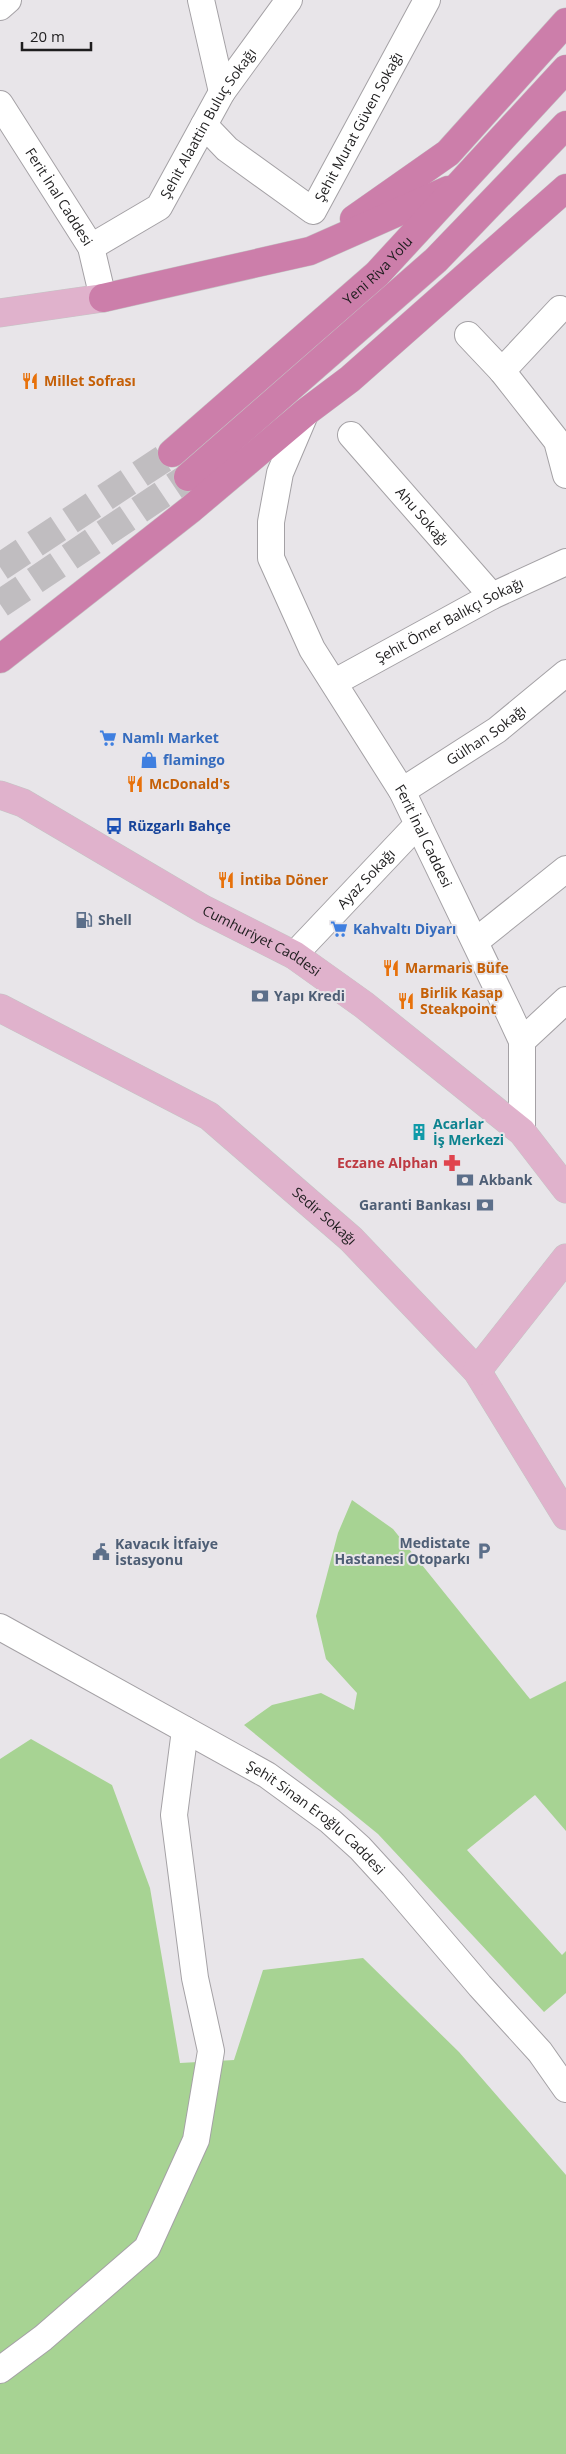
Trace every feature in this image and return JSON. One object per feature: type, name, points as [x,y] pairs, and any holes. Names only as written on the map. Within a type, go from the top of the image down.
[{"type":"highway","points":[[310,251],[448,153],[566,22]]},
{"type":"highway","name":"Yeni Riva Yolu","points":[[172,453],[377,274],[566,69]]},
{"type":"highway","name":"Yeni Riva Yolu","points":[[188,477],[436,260],[566,126]]},
{"type":"highway","points":[[103,298],[310,251],[456,187]]},
{"type":"highway","points":[[0,659],[191,509],[306,412],[350,379],[566,188]]},
{"type":"main road","points":[[0,313],[103,298]]},
{"type":"main road","name":"Cumhuriyet Caddesi","points":[[0,778],[12,799],[203,909],[294,956],[364,1005],[522,1132],[566,1190]]},
{"type":"main road","name":"Sedir Sokağı","points":[[0,1008],[209,1116],[351,1239],[477,1371],[566,1516]]},
{"type":"main road","points":[[477,1371],[566,1258]]},
{"type":"street","points":[[0,7],[8,0]]},
{"type":"street","points":[[201,0],[222,92]]},
{"type":"street","name":"Şehit Alaattin Buluç Sokağı","points":[[91,247],[160,207],[222,92],[289,0]]},
{"type":"street","name":"Şehit Murat Güven Sokağı","points":[[204,125],[227,149],[313,211],[427,0]]},
{"type":"street","name":"Ferit İnal Caddesi","points":[[0,104],[91,247],[103,298]]},
{"type":"street","points":[[502,371],[560,309]]},
{"type":"street","points":[[468,335],[502,371],[557,442],[566,475]]},
{"type":"street","name":"Ferit İnal Caddesi","points":[[306,412],[280,473],[271,522],[271,558],[312,650],[335,682],[402,791],[476,941],[522,1042],[522,1132]]},
{"type":"street","name":"Ahu Sokağı","points":[[351,435],[492,596]]},
{"type":"street","name":"Şehit Ömer Balıkçı Sokağı","points":[[335,682],[492,596],[566,562]]},
{"type":"street","name":"Gülhan Sokağı","points":[[402,791],[497,730],[566,673]]},
{"type":"street","name":"Ayaz Sokağı","points":[[294,956],[418,824]]},
{"type":"street","points":[[476,941],[566,869]]},
{"type":"street","points":[[522,1042],[566,1000]]},
{"type":"street","name":"Şehit Sinan Eroğlu Caddesi","points":[[0,1627],[267,1775],[330,1821],[360,1848],[540,2052],[566,2089]]},
{"type":"street","points":[[0,2370],[43,2338],[148,2248],[196,2140],[211,2051],[195,1978],[174,1814],[186,1730]]},
{"type":"green space","points":[[352,1500],[393,1529],[530,1699],[566,1681],[566,1831],[535,1795],[467,1850],[562,1955],[566,1951],[566,1993],[544,2012],[378,1834],[244,1725],[272,1705],[321,1693],[354,1710],[357,1693],[326,1659],[316,1616],[338,1533]]},
{"type":"green space","points":[[31,1739],[112,1785],[150,1888],[180,2063],[234,2060],[263,1970],[363,1958],[459,2052],[566,2175],[566,2454],[0,2454],[0,1759]]},
{"type":"tunnel","points":[[0,567],[172,453]]},
{"type":"tunnel","points":[[0,604],[188,477]]},
{"type":"place","name":"Millet Sofrası","points":[[30,381]]},
{"type":"place","name":"Namlı Market","points":[[108,738]]},
{"type":"place","name":"flamingo","points":[[149,760]]},
{"type":"place","name":"McDonald's","points":[[135,784]]},
{"type":"place","name":"Rüzgarlı Bahçe","points":[[114,826]]},
{"type":"place","name":"İntiba Döner","points":[[226,880]]},
{"type":"place","name":"Shell","points":[[84,920]]},
{"type":"place","name":"Kahvaltı Diyarı","points":[[339,929]]},
{"type":"place","name":"Marmaris Büfe","points":[[391,968]]},
{"type":"place","name":"Yapı Kredi","points":[[260,996]]},
{"type":"place","name":"Birlik Kasap Steakpoint","points":[[406,1001]]},
{"type":"place","name":"Acarlar İş Merkezi","points":[[419,1132]]},
{"type":"place","name":"Eczane Alphan","points":[[452,1163]]},
{"type":"place","name":"Akbank","points":[[465,1180]]},
{"type":"place","name":"Garanti Bankası","points":[[485,1205]]},
{"type":"place","name":"Medistate Hastanesi Otoparkı","points":[[484,1551]]},
{"type":"place","name":"Kavacık İtfaiye İstasyonu","points":[[101,1552]]}]
